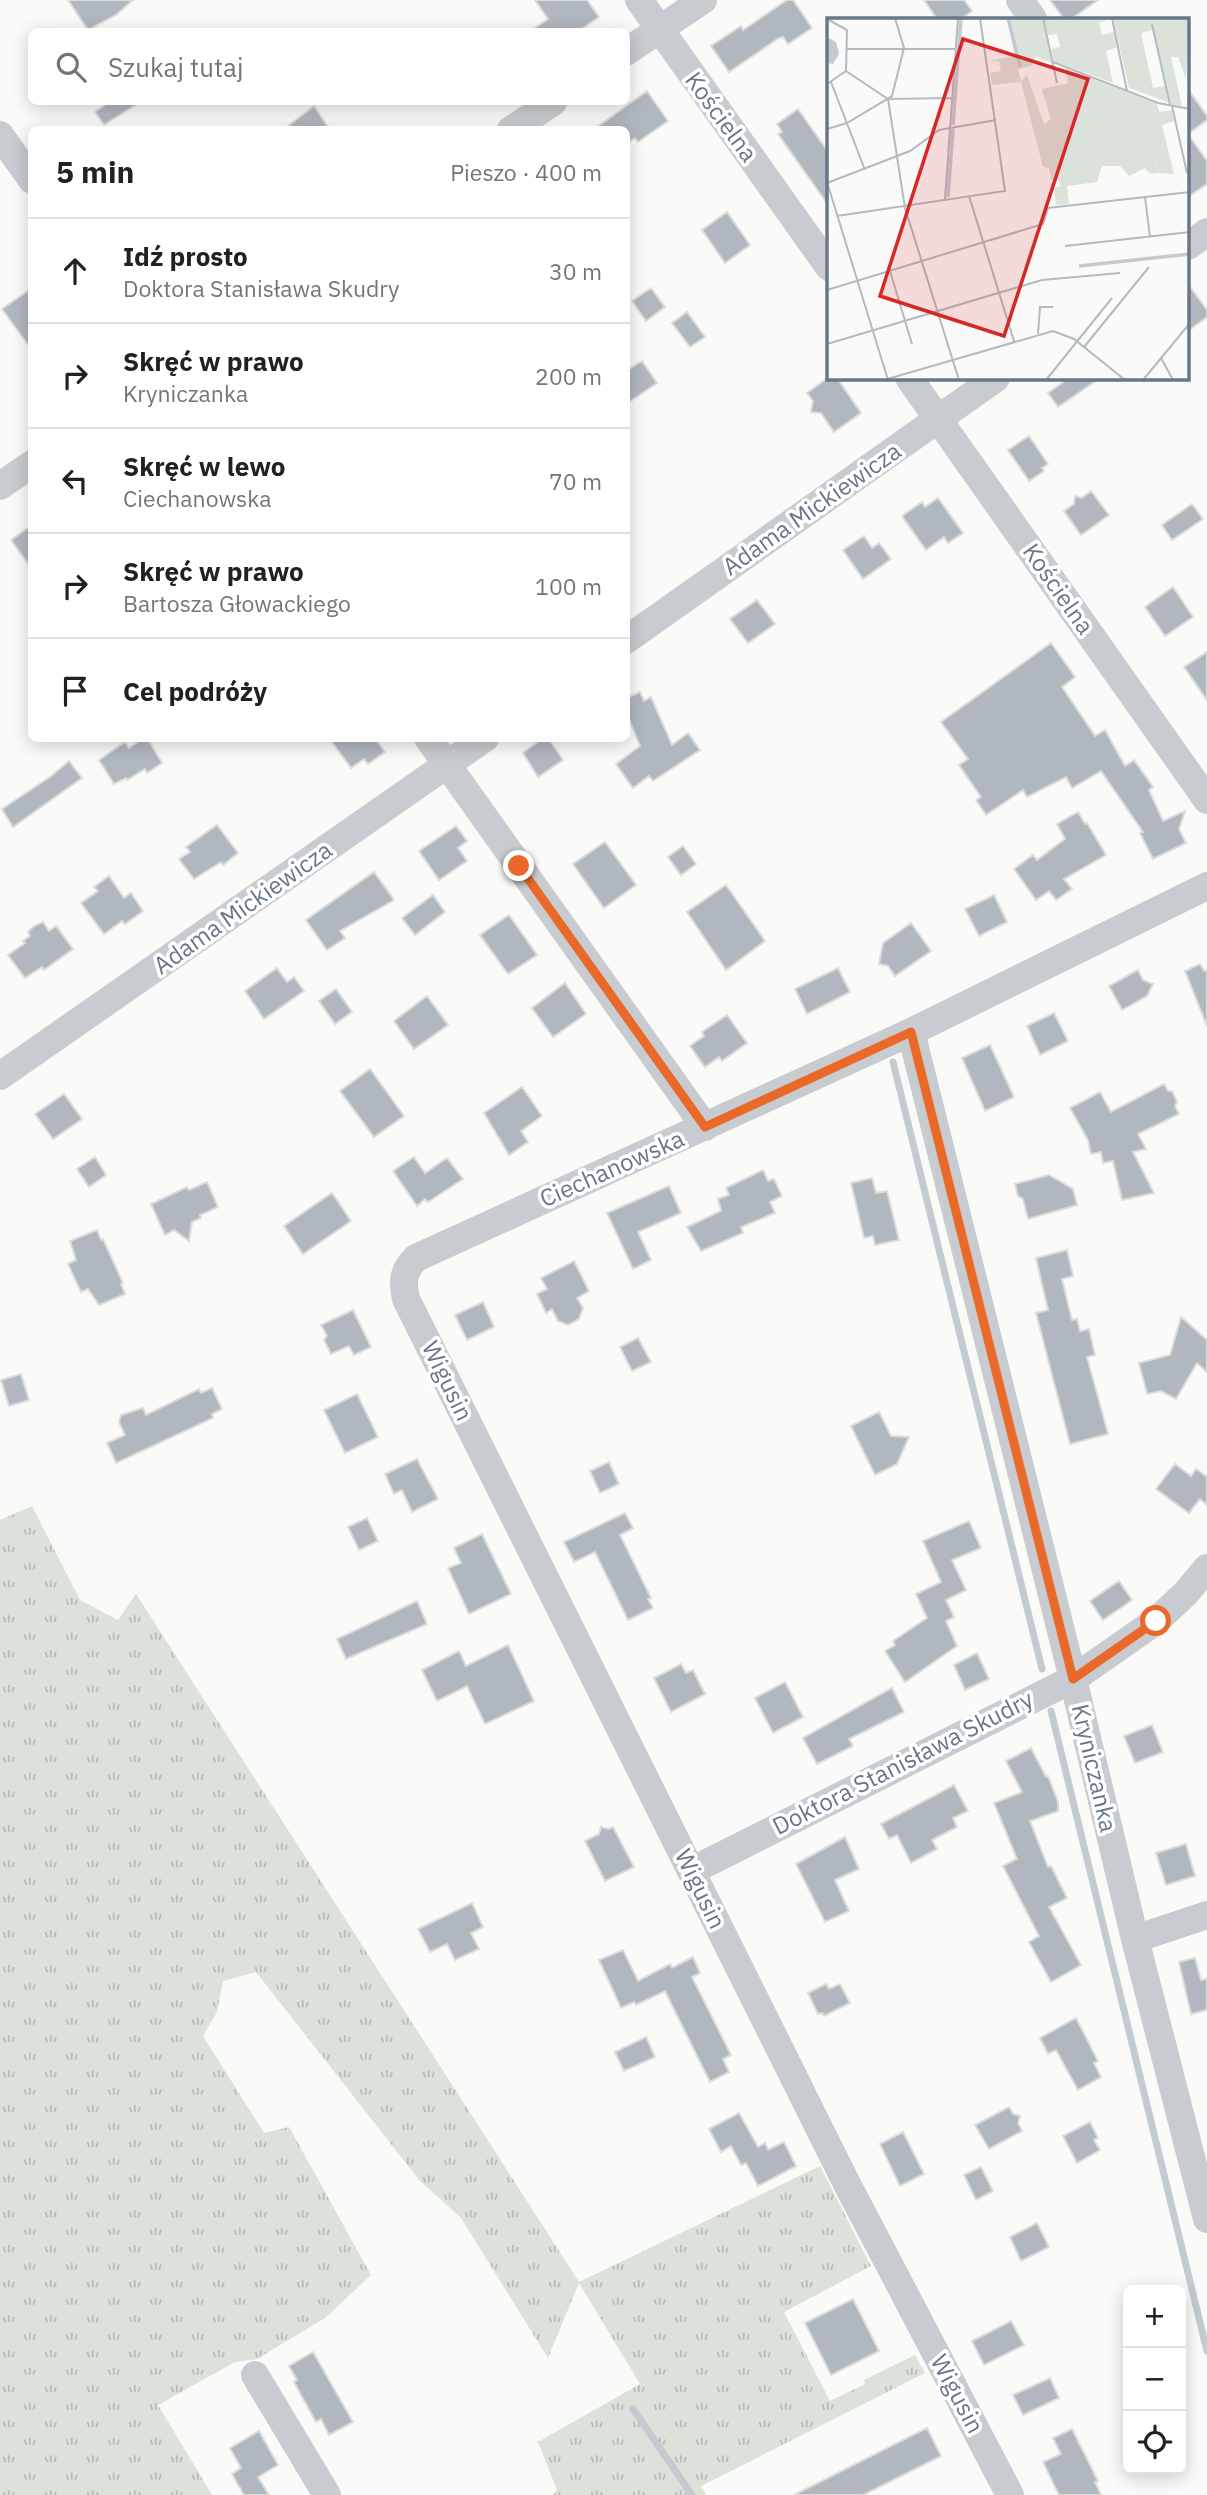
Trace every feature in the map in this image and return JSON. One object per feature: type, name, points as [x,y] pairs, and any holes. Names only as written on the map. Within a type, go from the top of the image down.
[{"type":"street","name":"Kościelna","points":[[639,0],[827,264]]},
{"type":"street","points":[[630,48],[703,0]]},
{"type":"street","points":[[1020,0],[1032,18]]},
{"type":"street","points":[[517,126],[548,105]]},
{"type":"street","points":[[0,135],[28,174]]},
{"type":"street","name":"Kościelna","points":[[910,380],[1207,800]]},
{"type":"street","name":"Adama Mickiewicza","points":[[630,637],[993,380]]},
{"type":"street","points":[[0,486],[28,467]]},
{"type":"street","points":[[431,742],[705,1127]]},
{"type":"street","name":"Adama Mickiewicza","points":[[0,1076],[480,742]]},
{"type":"street","name":"Ciechanowska","points":[[403,1278],[406,1267],[416,1258],[911,1032],[1207,886]]},
{"type":"street","name":"Kryniczanka","points":[[911,1032],[1073,1679],[1135,1939],[1207,2219]]},
{"type":"street","name":"Wigusin","points":[[403,1278],[406,1298],[847,2184],[1010,2495]]},
{"type":"street","name":"Doktora Stanisława Skudry","points":[[691,1871],[1073,1679],[1156,1621],[1186,1593],[1207,1568]]},
{"type":"street","points":[[1135,1939],[1207,1915]]},
{"type":"street","points":[[255,2375],[327,2495]]},
{"type":"green space","points":[[32,1506],[80,1600],[118,1620],[136,1594],[579,2282],[820,2166],[871,2266],[784,2312],[830,2401],[865,2384],[864,2380],[915,2355],[925,2373],[701,2486],[706,2495],[553,2495],[557,2490],[538,2442],[640,2384],[579,2283],[548,2358],[461,2218],[420,2181],[256,1972],[223,1981],[217,2012],[203,2036],[264,2133],[289,2127],[371,2275],[325,2318],[257,2359],[235,2362],[158,2405],[212,2495],[0,2495],[0,1520]]},
{"type":"building","points":[[68,0],[133,0],[116,15],[87,28]]},
{"type":"building","points":[[535,0],[587,0],[599,17],[583,28],[535,28],[548,19]]},
{"type":"building","points":[[787,0],[793,0],[812,28],[788,44],[783,37],[779,38],[729,72],[711,46],[741,26],[743,30]]},
{"type":"building","points":[[924,0],[964,0],[972,11],[962,18],[936,18]]},
{"type":"building","points":[[1050,0],[1098,0],[1072,18],[1063,18]]},
{"type":"building","points":[[647,91],[668,121],[638,142],[635,138],[630,141],[630,126],[599,126]]},
{"type":"building","points":[[1190,92],[1207,116],[1207,120],[1190,133]]},
{"type":"building","points":[[105,105],[135,105],[104,125],[95,112]]},
{"type":"building","points":[[314,106],[327,126],[288,126]]},
{"type":"building","points":[[798,109],[827,150],[827,203],[778,134],[782,132],[777,124]]},
{"type":"building","points":[[1190,137],[1207,161],[1207,184],[1190,196]]},
{"type":"building","points":[[727,212],[750,245],[725,263],[702,230]]},
{"type":"building","points":[[1190,287],[1207,310],[1207,317],[1190,330]]},
{"type":"building","points":[[651,288],[665,307],[646,321],[632,301]]},
{"type":"building","points":[[28,291],[28,345],[2,309]]},
{"type":"building","points":[[687,312],[705,337],[690,347],[672,323]]},
{"type":"building","points":[[642,361],[657,383],[630,401],[630,368]]},
{"type":"building","points":[[827,378],[838,380],[861,413],[834,432],[821,413],[811,412],[813,401],[807,393]]},
{"type":"building","points":[[1066,380],[1097,380],[1058,407],[1048,393]]},
{"type":"building","points":[[1029,436],[1048,464],[1042,468],[1044,471],[1029,481],[1008,450]]},
{"type":"building","points":[[1091,491],[1109,515],[1081,535],[1064,511],[1074,504],[1075,496],[1082,498]]},
{"type":"building","points":[[938,498],[963,533],[948,543],[944,537],[926,550],[902,516],[922,502],[925,507]]},
{"type":"building","points":[[1192,504],[1203,519],[1172,540],[1162,525]]},
{"type":"building","points":[[28,528],[28,563],[11,540]]},
{"type":"building","points":[[864,536],[872,548],[879,543],[891,559],[863,579],[843,550]]},
{"type":"building","points":[[1173,587],[1193,617],[1165,636],[1145,607]]},
{"type":"building","points":[[757,600],[775,624],[748,643],[730,619]]},
{"type":"building","points":[[1051,643],[1075,677],[1062,687],[1095,736],[1105,730],[1125,766],[1134,760],[1153,787],[1149,790],[1163,821],[1185,811],[1179,829],[1186,843],[1153,859],[1140,833],[1143,832],[1101,771],[1072,788],[1066,777],[1027,797],[1023,790],[986,815],[976,800],[981,797],[959,765],[968,759],[941,722]]},
{"type":"building","points":[[1207,652],[1207,700],[1184,667]]},
{"type":"building","points":[[640,692],[644,701],[651,697],[672,745],[688,733],[700,750],[653,781],[649,776],[633,788],[616,764],[640,746],[630,721],[630,697]]},
{"type":"building","points":[[125,742],[129,748],[137,742],[149,742],[162,763],[147,773],[145,769],[114,784],[99,760]]},
{"type":"building","points":[[332,742],[378,742],[385,752],[368,764],[364,759],[351,768]]},
{"type":"building","points":[[538,742],[551,742],[563,760],[538,777],[523,753]]},
{"type":"building","points":[[69,761],[82,778],[13,827],[2,809]]},
{"type":"building","points":[[1078,812],[1106,855],[1064,879],[1072,889],[1056,900],[1049,891],[1036,900],[1014,869],[1033,855],[1037,860],[1065,839],[1057,824]]},
{"type":"building","points":[[217,825],[238,853],[223,865],[221,862],[194,879],[179,859],[190,852],[186,847]]},
{"type":"building","points":[[456,826],[467,841],[458,848],[467,861],[439,880],[419,851]]},
{"type":"building","points":[[605,842],[636,885],[604,908],[573,864]]},
{"type":"building","points":[[683,846],[696,864],[681,875],[668,857]]},
{"type":"building","points":[[374,872],[394,900],[340,931],[345,938],[327,950],[306,920]]},
{"type":"building","points":[[109,876],[124,898],[131,893],[143,911],[104,934],[81,903],[98,891],[94,887]]},
{"type":"building","points":[[726,885],[765,941],[726,970],[687,912]]},
{"type":"building","points":[[433,895],[445,912],[415,935],[402,918]]},
{"type":"building","points":[[994,895],[1007,922],[979,936],[965,909]]},
{"type":"building","points":[[509,915],[537,955],[508,974],[480,935]]},
{"type":"building","points":[[43,922],[49,931],[56,926],[73,949],[44,970],[42,967],[25,978],[8,955],[25,943],[23,941],[30,936],[28,932],[34,926]]},
{"type":"building","points":[[911,923],[931,951],[895,976],[888,966],[879,964],[883,943]]},
{"type":"building","points":[[1200,964],[1204,971],[1207,970],[1207,1026],[1185,971]]},
{"type":"building","points":[[277,968],[287,982],[294,977],[304,991],[264,1019],[245,991]]},
{"type":"building","points":[[838,968],[850,992],[807,1014],[795,989]]},
{"type":"building","points":[[1138,970],[1143,980],[1153,984],[1147,996],[1122,1010],[1109,986]]},
{"type":"building","points":[[565,983],[586,1014],[553,1037],[532,1008]]},
{"type":"building","points":[[336,989],[352,1012],[335,1024],[319,1001]]},
{"type":"building","points":[[427,996],[448,1025],[414,1049],[394,1021]]},
{"type":"building","points":[[1054,1013],[1068,1041],[1040,1055],[1027,1026]]},
{"type":"building","points":[[727,1015],[747,1043],[722,1061],[719,1057],[705,1067],[690,1046],[704,1036],[702,1032]]},
{"type":"building","points":[[990,1045],[1014,1097],[985,1111],[962,1058]]},
{"type":"building","points":[[370,1069],[404,1116],[374,1137],[340,1091]]},
{"type":"building","points":[[1164,1084],[1168,1091],[1172,1091],[1179,1114],[1138,1134],[1146,1149],[1133,1152],[1154,1193],[1122,1200],[1113,1161],[1103,1163],[1101,1152],[1091,1154],[1088,1140],[1070,1108],[1100,1092],[1111,1112]]},
{"type":"building","points":[[522,1087],[542,1116],[521,1131],[528,1142],[509,1155],[484,1113]]},
{"type":"building","points":[[64,1094],[82,1119],[53,1139],[35,1114]]},
{"type":"building","points":[[95,1157],[106,1175],[89,1187],[77,1169]]},
{"type":"building","points":[[414,1157],[425,1173],[447,1158],[463,1179],[428,1202],[425,1199],[417,1206],[393,1171]]},
{"type":"building","points":[[763,1170],[768,1181],[774,1179],[782,1196],[770,1202],[775,1213],[741,1227],[743,1233],[701,1251],[687,1227],[721,1211],[718,1199],[729,1195],[726,1188]]},
{"type":"building","points":[[1049,1175],[1073,1189],[1077,1205],[1028,1219],[1023,1199],[1018,1196],[1015,1184]]},
{"type":"building","points":[[872,1178],[876,1193],[887,1191],[899,1240],[875,1245],[873,1236],[864,1238],[851,1183]]},
{"type":"building","points":[[207,1182],[218,1207],[192,1222],[189,1241],[174,1230],[165,1235],[151,1204],[187,1187],[189,1190]]},
{"type":"building","points":[[669,1186],[681,1213],[638,1232],[651,1260],[633,1269],[607,1213]]},
{"type":"building","points":[[332,1193],[351,1221],[303,1254],[284,1226]]},
{"type":"building","points":[[97,1230],[123,1283],[121,1284],[125,1294],[99,1305],[88,1289],[81,1292],[68,1264],[76,1260],[70,1241]]},
{"type":"building","points":[[1067,1250],[1073,1276],[1062,1279],[1072,1320],[1077,1319],[1080,1331],[1089,1329],[1095,1355],[1087,1357],[1108,1434],[1070,1444],[1036,1313],[1048,1310],[1036,1258]]},
{"type":"building","points":[[574,1261],[589,1291],[577,1298],[583,1308],[579,1319],[568,1325],[558,1321],[552,1309],[546,1313],[537,1294],[547,1289],[541,1278]]},
{"type":"building","points":[[483,1302],[494,1327],[467,1340],[455,1315]]},
{"type":"building","points":[[353,1310],[371,1347],[354,1355],[349,1346],[331,1354],[321,1325]]},
{"type":"building","points":[[1181,1317],[1207,1340],[1207,1372],[1197,1363],[1176,1399],[1161,1391],[1147,1394],[1139,1363],[1170,1355]]},
{"type":"building","points":[[638,1338],[651,1362],[632,1371],[620,1347]]},
{"type":"building","points":[[21,1374],[29,1400],[9,1406],[1,1380]]},
{"type":"building","points":[[212,1388],[222,1409],[212,1414],[213,1418],[116,1463],[107,1443],[125,1435],[119,1422],[121,1415],[143,1408],[146,1415],[199,1389],[201,1393]]},
{"type":"building","points":[[357,1394],[378,1437],[345,1453],[324,1410]]},
{"type":"building","points":[[879,1412],[891,1436],[909,1437],[897,1464],[875,1475],[851,1426]]},
{"type":"building","points":[[417,1459],[438,1499],[412,1512],[402,1490],[394,1494],[385,1474]]},
{"type":"building","points":[[609,1462],[619,1484],[600,1493],[590,1471]]},
{"type":"building","points":[[1175,1464],[1191,1476],[1196,1469],[1207,1477],[1207,1505],[1200,1499],[1189,1513],[1156,1489]]},
{"type":"building","points":[[625,1513],[633,1528],[620,1535],[651,1598],[648,1599],[653,1608],[628,1620],[595,1552],[574,1562],[564,1542]]},
{"type":"building","points":[[367,1518],[378,1541],[359,1550],[348,1527]]},
{"type":"building","points":[[969,1521],[981,1548],[952,1560],[966,1590],[946,1600],[954,1617],[946,1621],[957,1646],[905,1682],[885,1651],[895,1645],[893,1641],[927,1618],[916,1594],[941,1582],[923,1541]]},
{"type":"building","points":[[482,1534],[511,1594],[469,1614],[448,1568],[461,1563],[454,1548]]},
{"type":"building","points":[[1119,1581],[1132,1600],[1103,1620],[1090,1601]]},
{"type":"building","points":[[417,1601],[427,1624],[346,1659],[337,1639]]},
{"type":"building","points":[[508,1645],[534,1701],[485,1724],[467,1686],[437,1701],[422,1670],[459,1651],[466,1666]]},
{"type":"building","points":[[977,1653],[989,1679],[965,1690],[954,1665]]},
{"type":"building","points":[[681,1664],[686,1673],[693,1670],[705,1694],[671,1712],[654,1678]]},
{"type":"building","points":[[785,1682],[803,1717],[773,1733],[755,1698]]},
{"type":"building","points":[[892,1688],[904,1712],[849,1739],[853,1746],[817,1764],[803,1738]]},
{"type":"building","points":[[1152,1725],[1163,1752],[1135,1763],[1124,1736]]},
{"type":"building","points":[[1031,1748],[1046,1777],[1048,1776],[1058,1802],[1058,1811],[1030,1821],[1048,1867],[1051,1866],[1067,1898],[1049,1907],[1081,1965],[1051,1982],[1029,1942],[1039,1936],[1003,1866],[1017,1859],[994,1803],[1022,1792],[1006,1761]]},
{"type":"building","points":[[954,1785],[968,1811],[953,1818],[957,1827],[932,1840],[937,1849],[911,1863],[897,1835],[889,1839],[881,1824]]},
{"type":"building","points":[[601,1827],[613,1827],[634,1867],[605,1881],[585,1841],[599,1834]]},
{"type":"building","points":[[845,1837],[859,1869],[835,1880],[849,1911],[825,1922],[796,1864]]},
{"type":"building","points":[[1186,1844],[1195,1876],[1166,1885],[1156,1853]]},
{"type":"building","points":[[472,1903],[483,1927],[471,1933],[479,1949],[455,1960],[447,1944],[430,1952],[418,1929]]},
{"type":"building","points":[[623,1950],[638,1981],[670,1964],[672,1968],[693,1957],[700,1973],[692,1977],[731,2055],[723,2059],[729,2072],[710,2082],[665,1991],[636,2005],[634,2002],[621,2008],[599,1960]]},
{"type":"building","points":[[1195,1958],[1201,1980],[1207,1979],[1207,2010],[1191,2014],[1179,1962]]},
{"type":"building","points":[[826,1984],[829,1989],[840,1984],[850,2003],[824,2016],[822,2013],[818,2014],[808,1993]]},
{"type":"building","points":[[1076,2018],[1098,2061],[1094,2063],[1101,2077],[1078,2090],[1056,2050],[1048,2054],[1040,2038]]},
{"type":"building","points":[[646,2037],[655,2057],[624,2071],[615,2052]]},
{"type":"building","points":[[1009,2107],[1013,2114],[1020,2116],[1018,2123],[1022,2131],[989,2149],[975,2125]]},
{"type":"building","points":[[739,2113],[758,2147],[765,2143],[768,2150],[784,2142],[796,2166],[758,2186],[746,2163],[741,2165],[731,2146],[721,2152],[709,2129]]},
{"type":"building","points":[[1090,2122],[1098,2138],[1094,2140],[1100,2150],[1077,2163],[1063,2136]]},
{"type":"building","points":[[903,2132],[924,2174],[900,2186],[880,2144]]},
{"type":"building","points":[[981,2167],[993,2191],[976,2200],[964,2175]]},
{"type":"building","points":[[1037,2223],[1049,2247],[1021,2261],[1010,2237]]},
{"type":"building","points":[[853,2299],[879,2351],[831,2375],[805,2323]]},
{"type":"building","points":[[1011,2321],[1024,2345],[984,2365],[972,2341]]},
{"type":"building","points":[[313,2352],[353,2422],[329,2435],[321,2419],[316,2422],[294,2382],[297,2380],[289,2366]]},
{"type":"building","points":[[1050,2378],[1059,2398],[1023,2415],[1013,2395]]},
{"type":"building","points":[[927,2428],[941,2456],[863,2495],[794,2495]]},
{"type":"building","points":[[1072,2429],[1098,2481],[1095,2482],[1101,2495],[1059,2495],[1043,2462],[1061,2454],[1053,2438]]},
{"type":"building","points":[[259,2431],[278,2465],[258,2477],[269,2495],[244,2495],[232,2474],[241,2468],[230,2448]]},
{"type":"waterway","points":[[893,1062],[1042,1669]]},
{"type":"waterway","points":[[1051,1711],[1207,2351]]},
{"type":"waterway","points":[[633,2409],[692,2495]]},
{"type":"route","points":[[519,866],[705,1127],[911,1032],[1073,1679],[1156,1621]]}]
